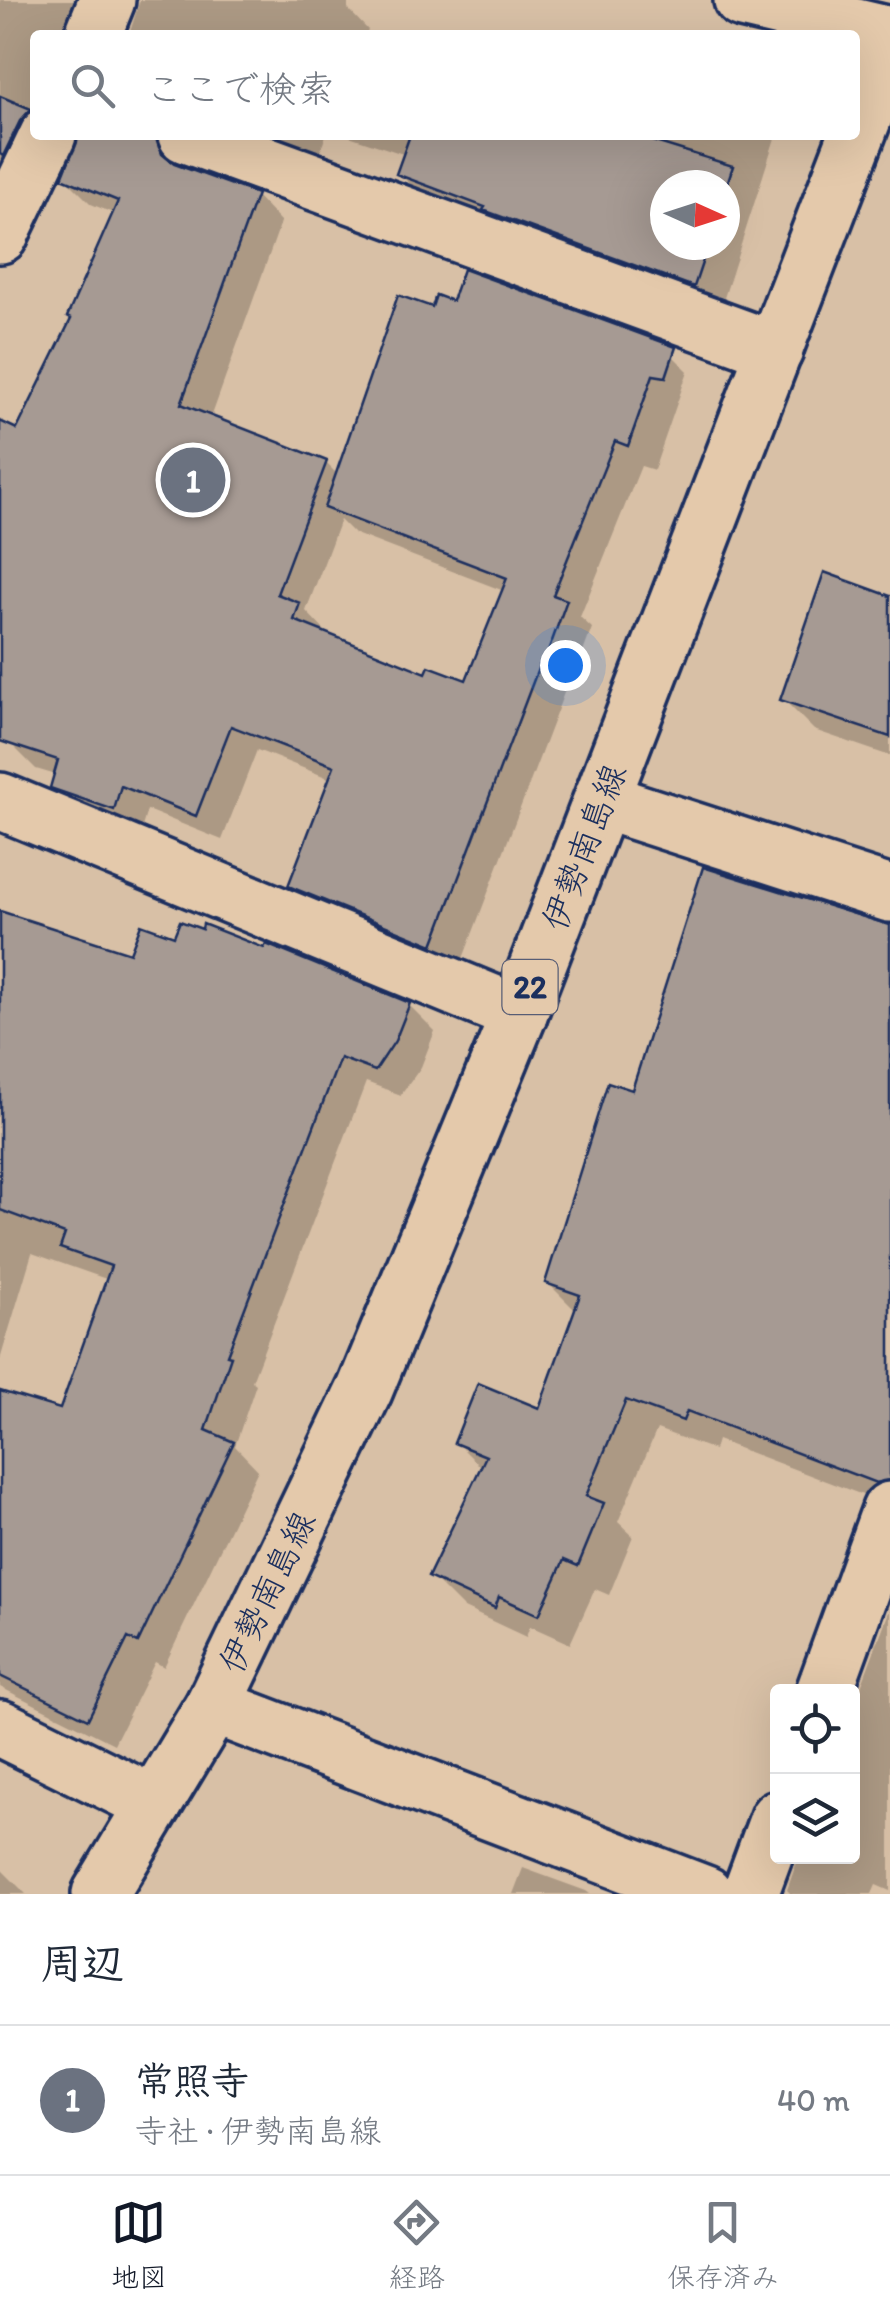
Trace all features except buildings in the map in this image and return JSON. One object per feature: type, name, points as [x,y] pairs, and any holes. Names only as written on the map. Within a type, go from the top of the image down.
[{"type":"street","points":[[94,30],[107,0]]},
{"type":"street","points":[[742,0],[890,35]]},
{"type":"street","name":"伊勢南島線","points":[[860,127],[890,49]]},
{"type":"street","points":[[0,234],[46,140]]},
{"type":"street","points":[[200,140],[774,350]]},
{"type":"street","name":"伊勢南島線","points":[[100,1894],[213,1706],[366,1389],[602,802],[855,140]]},
{"type":"street","points":[[602,802],[890,894]]},
{"type":"street","points":[[4,816],[519,1014]]},
{"type":"street","points":[[827,1684],[890,1510]]},
{"type":"street","points":[[213,1706],[705,1894]]},
{"type":"street","points":[[0,1728],[154,1804]]},
{"type":"street","points":[[750,1894],[770,1840]]},
{"type":"place","name":"常照寺","points":[[193,480]]}]
